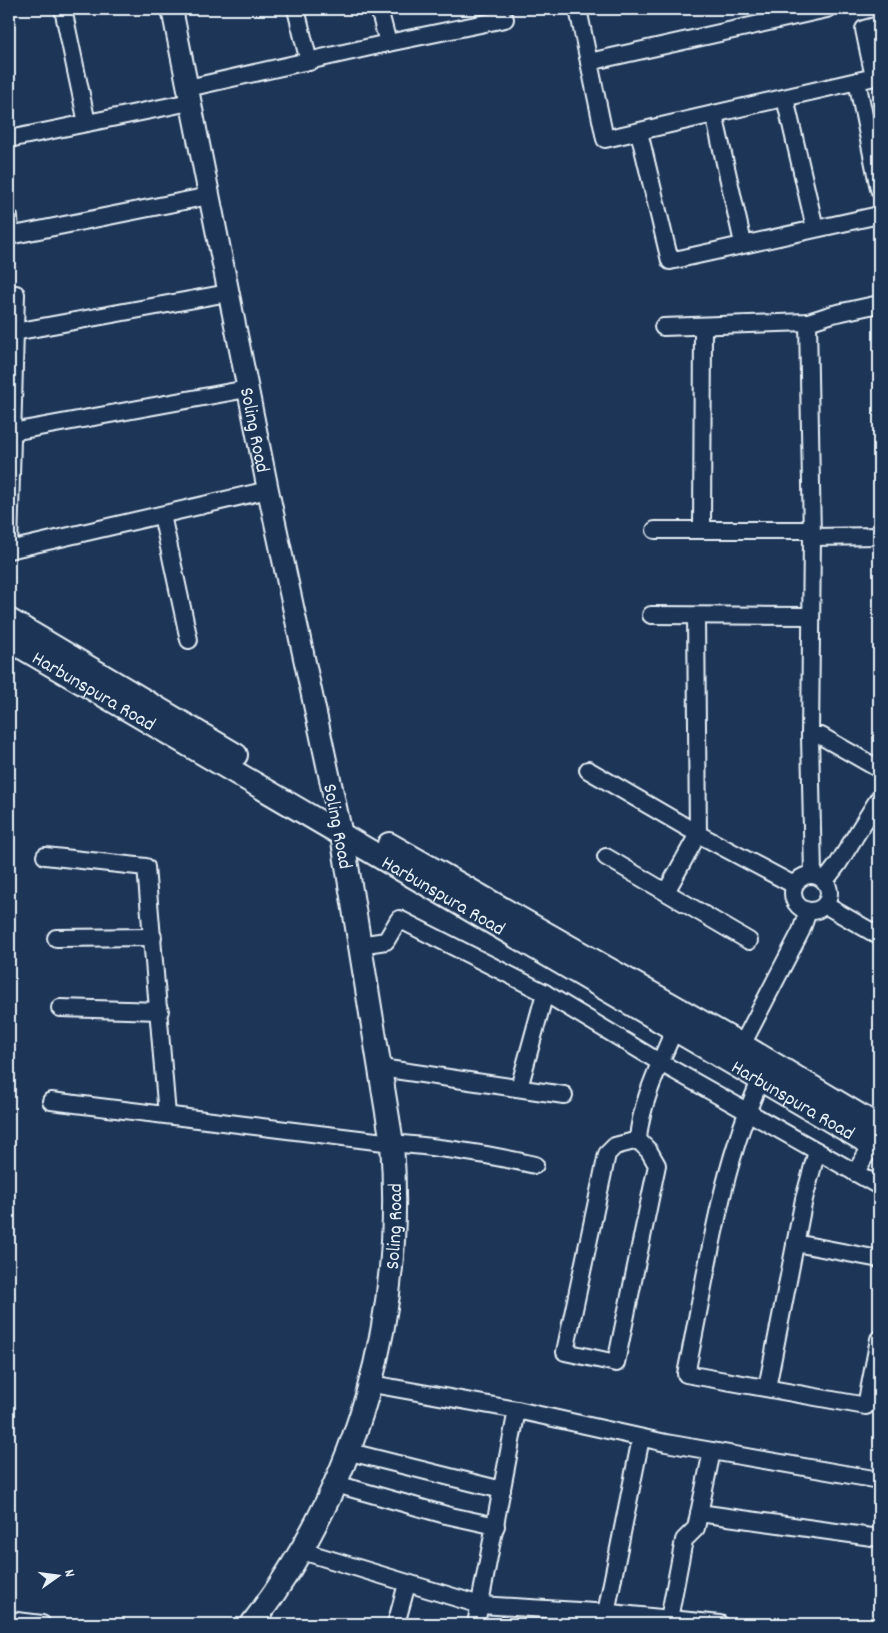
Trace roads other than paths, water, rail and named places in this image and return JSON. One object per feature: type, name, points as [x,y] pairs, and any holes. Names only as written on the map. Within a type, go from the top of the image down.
[{"type":"main road","name":"Harbunspura Road","points":[[9,620],[340,825],[675,1028],[761,1079],[877,1140]]},
{"type":"main road","name":"Harbunspura Road","points":[[9,640],[340,825],[742,1045],[877,1140]]},
{"type":"main road","name":"Soling Road","points":[[252,1624],[302,1551],[350,1452],[372,1384],[389,1274],[394,1194],[392,1143],[340,825]]},
{"type":"street","points":[[62,9],[87,123]]},
{"type":"street","name":"Soling Road","points":[[172,9],[268,490],[340,825]]},
{"type":"street","points":[[296,9],[309,62]]},
{"type":"street","points":[[379,9],[388,43]]},
{"type":"street","points":[[578,9],[604,140],[877,76],[864,29],[879,25]]},
{"type":"street","points":[[589,62],[827,9]]},
{"type":"street","points":[[9,139],[87,123],[309,62],[388,43],[505,19]]},
{"type":"street","points":[[856,81],[879,189]]},
{"type":"street","points":[[785,98],[815,228]]},
{"type":"street","points":[[714,114],[743,244]]},
{"type":"street","points":[[639,132],[670,261],[879,215]]},
{"type":"street","points":[[9,217],[10,233],[14,235],[209,196]]},
{"type":"street","points":[[12,333],[228,293]]},
{"type":"street","points":[[9,295],[16,294],[12,333],[9,546]]},
{"type":"street","points":[[663,327],[808,322],[833,314],[879,304]]},
{"type":"street","points":[[808,322],[811,533],[810,736],[819,878],[829,889],[828,900],[825,905],[815,911],[800,908],[793,894],[794,885],[805,876],[819,878],[838,864],[879,798]]},
{"type":"street","points":[[702,530],[703,327]]},
{"type":"street","points":[[12,432],[248,389]]},
{"type":"street","points":[[9,550],[268,490]]},
{"type":"street","points":[[162,515],[189,640]]},
{"type":"street","points":[[655,530],[879,536]]},
{"type":"street","points":[[651,615],[810,616]]},
{"type":"street","points":[[666,892],[698,834],[696,616]]},
{"type":"street","points":[[810,736],[821,736],[879,770]]},
{"type":"street","points":[[588,770],[698,834],[794,885]]},
{"type":"street","points":[[45,856],[146,867],[160,1011],[166,1115]]},
{"type":"street","points":[[606,857],[749,941]]},
{"type":"street","points":[[825,905],[879,936]]},
{"type":"street","points":[[742,1045],[801,931],[808,911]]},
{"type":"street","points":[[359,945],[386,941],[399,919],[545,993],[661,1063],[879,1186]]},
{"type":"street","points":[[56,938],[153,937]]},
{"type":"street","points":[[519,1088],[545,993]]},
{"type":"street","points":[[60,1008],[160,1011]]},
{"type":"street","points":[[638,1140],[615,1146],[607,1154],[564,1352],[616,1363],[657,1165],[649,1151],[638,1140],[639,1128],[675,1028]]},
{"type":"street","points":[[381,1068],[564,1096]]},
{"type":"street","points":[[761,1079],[746,1112],[731,1158],[686,1374],[866,1406],[879,1339]]},
{"type":"street","points":[[51,1102],[491,1154],[535,1165]]},
{"type":"street","points":[[855,1173],[877,1140]]},
{"type":"street","points":[[767,1388],[804,1198],[817,1151]]},
{"type":"street","points":[[795,1243],[879,1259]]},
{"type":"street","points":[[372,1384],[517,1410],[641,1438],[879,1480]]},
{"type":"street","points":[[476,1624],[517,1410]]},
{"type":"street","points":[[606,1613],[641,1438]]},
{"type":"street","points":[[669,1619],[684,1540],[696,1528],[712,1451]]},
{"type":"street","points":[[350,1452],[502,1490]]},
{"type":"street","points":[[336,1484],[446,1516],[496,1526]]},
{"type":"street","points":[[699,1514],[879,1538]]},
{"type":"street","points":[[302,1551],[480,1605],[606,1613],[720,1624]]},
{"type":"street","points":[[396,1624],[408,1584]]},
{"type":"street","points":[[9,1620],[42,1624]]}]
